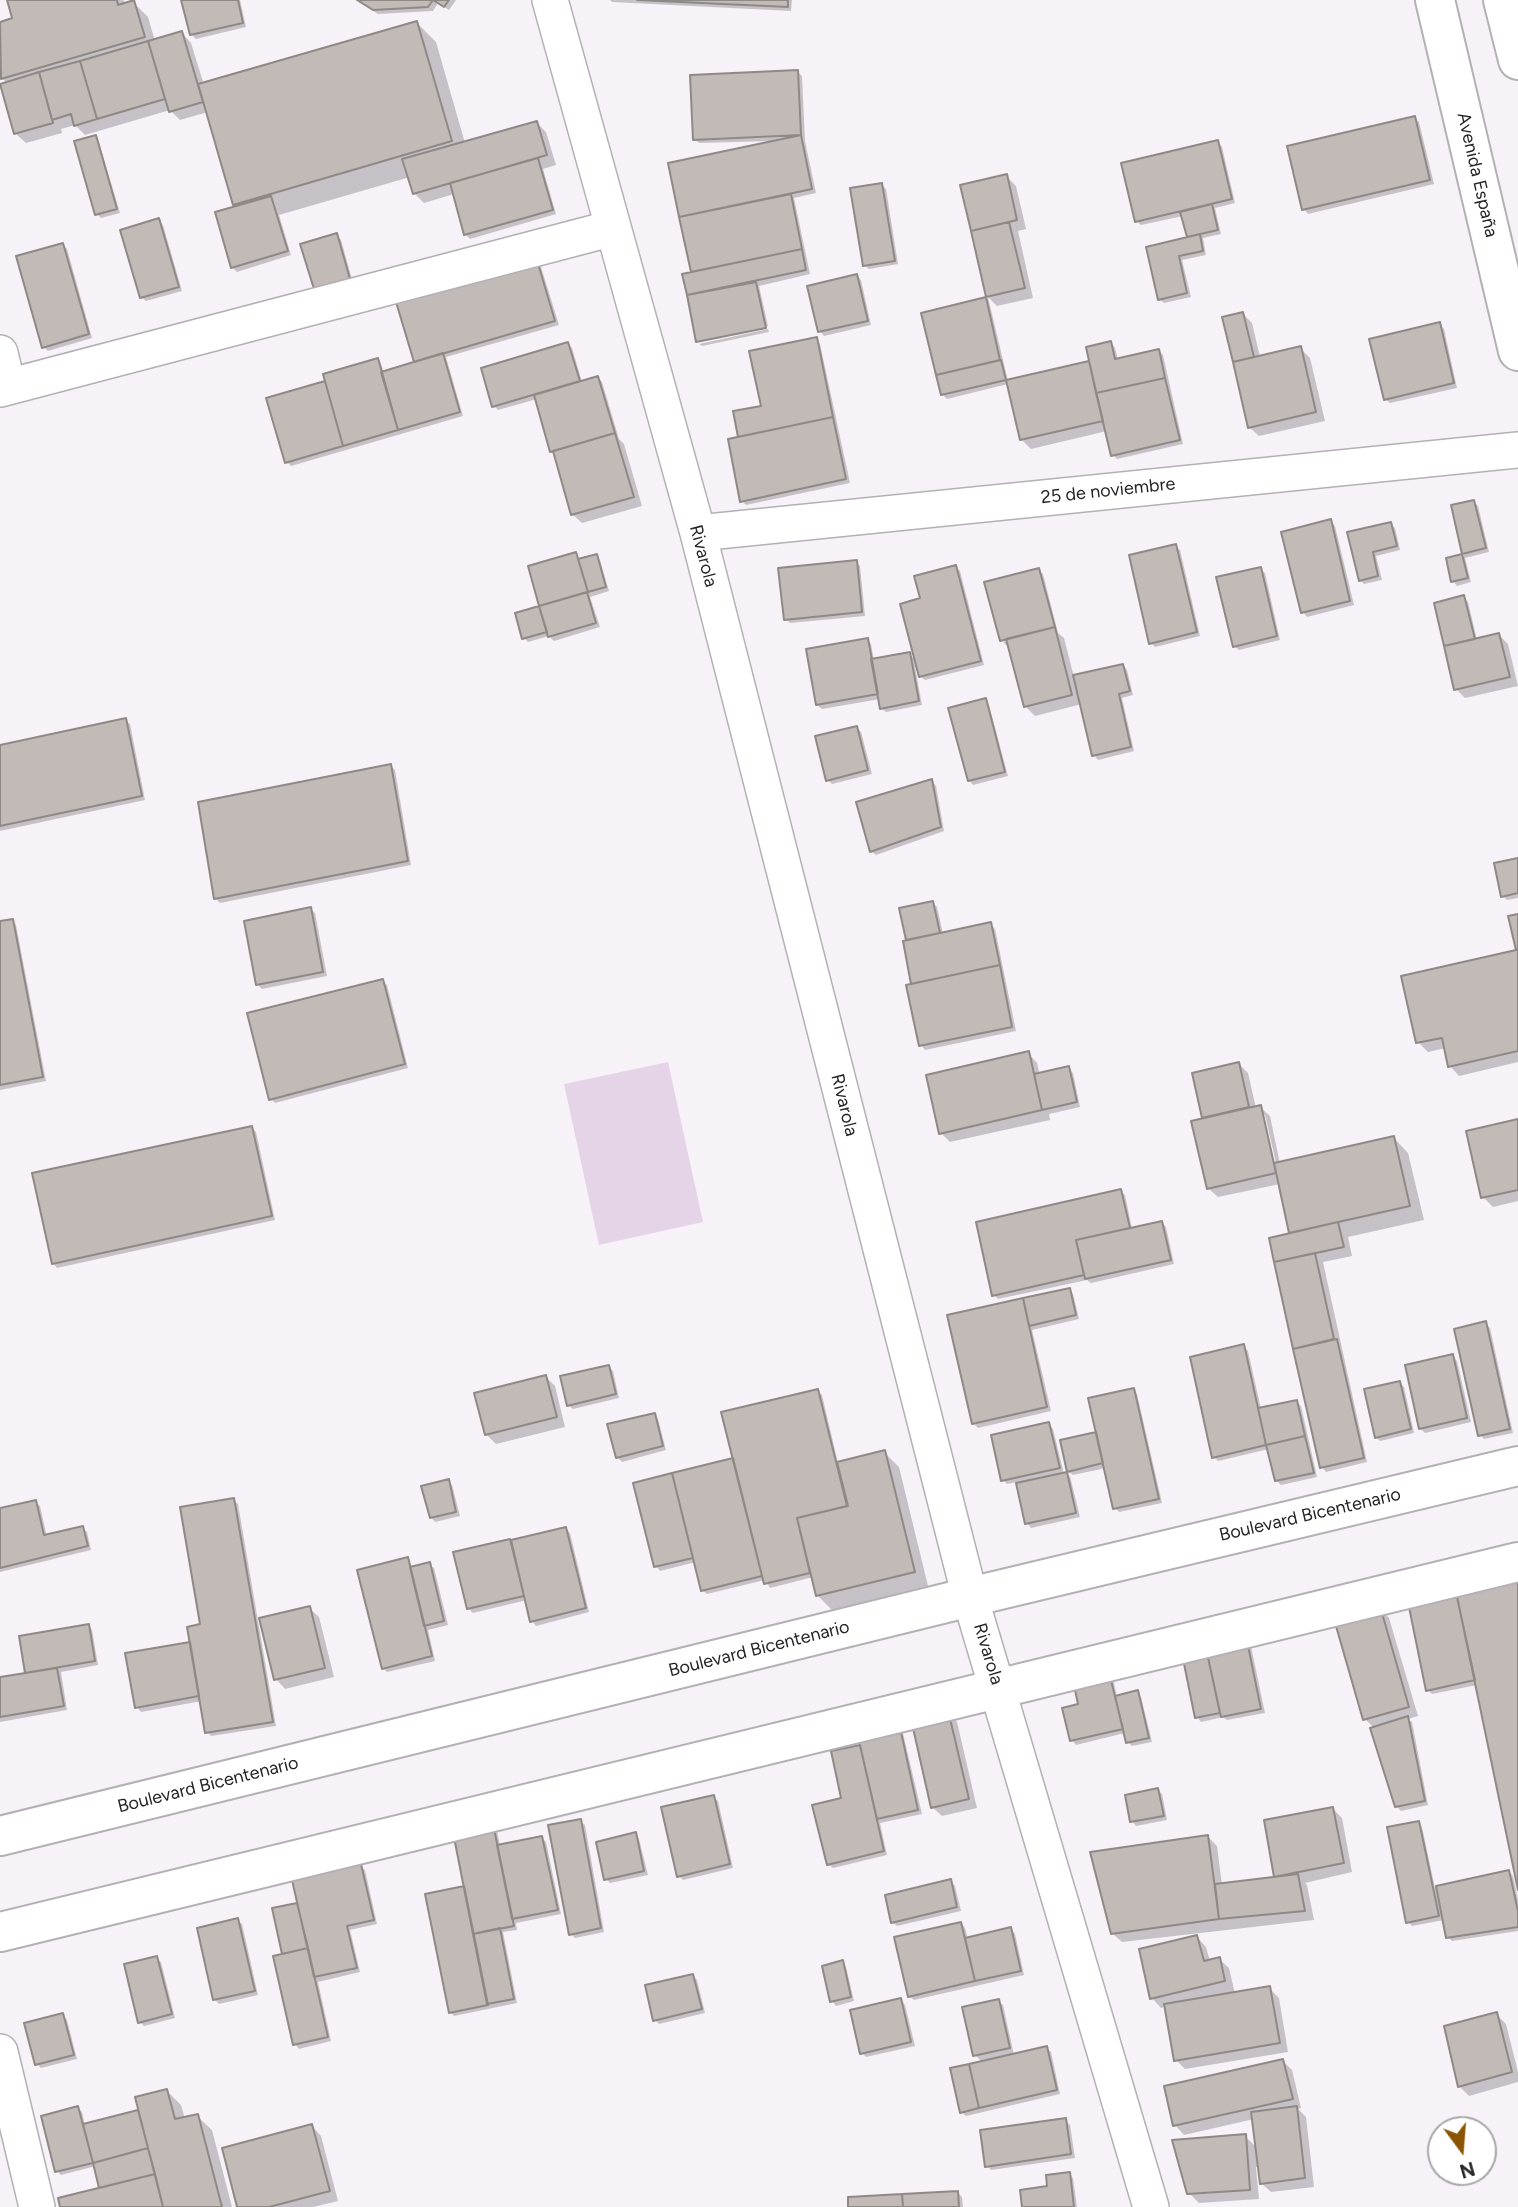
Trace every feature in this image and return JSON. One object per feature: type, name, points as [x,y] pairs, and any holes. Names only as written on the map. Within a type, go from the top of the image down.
[{"type":"street","name":"Rivarola","points":[[550,0],[698,533],[970,1597],[1151,2207]]},
{"type":"street","name":"Avenida España","points":[[1435,0],[1518,351]]},
{"type":"street","points":[[1509,2],[1518,61]]},
{"type":"street","points":[[0,353],[4,388],[613,228]]},
{"type":"street","name":"25 de noviembre","points":[[698,533],[1518,450]]},
{"type":"street","name":"Boulevard Bicentenario","points":[[0,1836],[970,1597],[1518,1466]]},
{"type":"street","points":[[0,1932],[1518,1562]]},
{"type":"street","points":[[0,2052],[37,2207]]},
{"type":"shaded area","points":[[668,1062],[703,1222],[599,1245],[564,1084]]},
{"type":"building","points":[[7,0],[117,0],[118,5],[134,0],[145,37],[1,79],[0,22],[12,18]]},
{"type":"building","points":[[181,0],[238,0],[243,23],[190,35]]},
{"type":"building","points":[[357,0],[433,0],[428,7],[373,10]]},
{"type":"building","points":[[433,0],[449,0],[444,7]]},
{"type":"building","points":[[637,0],[788,0],[788,7]]},
{"type":"building","points":[[417,21],[452,141],[233,205],[198,84]]},
{"type":"building","points":[[182,31],[203,102],[169,112],[148,41]]},
{"type":"building","points":[[148,41],[165,99],[97,119],[80,61]]},
{"type":"building","points":[[80,61],[97,119],[74,126],[71,114],[52,120],[39,72]]},
{"type":"building","points":[[798,70],[801,135],[693,140],[690,75]]},
{"type":"building","points":[[39,72],[53,123],[14,134],[0,84]]},
{"type":"building","points":[[1415,116],[1430,180],[1302,210],[1287,146]]},
{"type":"building","points":[[537,121],[547,155],[413,194],[402,159]]},
{"type":"building","points":[[96,135],[117,209],[95,215],[74,141]]},
{"type":"building","points":[[801,135],[812,189],[679,217],[668,163]]},
{"type":"building","points":[[1218,140],[1232,199],[1135,222],[1121,163]]},
{"type":"building","points":[[538,158],[553,210],[464,235],[450,183]]},
{"type":"building","points":[[1007,174],[1017,220],[971,231],[960,185]]},
{"type":"building","points":[[882,183],[895,261],[863,266],[850,188]]},
{"type":"building","points":[[791,194],[802,249],[691,272],[679,217]]},
{"type":"building","points":[[271,196],[288,251],[231,268],[215,212]]},
{"type":"building","points":[[1212,204],[1218,230],[1187,237],[1180,212]]},
{"type":"building","points":[[159,218],[179,287],[140,298],[120,230]]},
{"type":"building","points":[[1009,222],[1025,288],[986,297],[971,231]]},
{"type":"building","points":[[337,233],[350,279],[314,289],[300,244]]},
{"type":"building","points":[[1200,234],[1203,251],[1179,256],[1187,293],[1158,300],[1146,247]]},
{"type":"building","points":[[63,243],[89,334],[42,348],[16,256]]},
{"type":"building","points":[[802,249],[806,270],[687,295],[682,274]]},
{"type":"building","points":[[537,260],[555,321],[414,362],[396,302]]},
{"type":"building","points":[[857,274],[868,321],[818,332],[807,286]]},
{"type":"building","points":[[756,282],[766,328],[696,342],[687,295]]},
{"type":"building","points":[[986,297],[1000,360],[936,375],[921,313]]},
{"type":"building","points":[[1243,312],[1254,357],[1233,362],[1222,317]]},
{"type":"building","points":[[1440,322],[1454,383],[1384,400],[1369,339]]},
{"type":"building","points":[[817,337],[833,417],[738,437],[733,411],[761,406],[749,351]]},
{"type":"building","points":[[1111,341],[1115,359],[1159,349],[1165,378],[1096,393],[1086,347]]},
{"type":"building","points":[[568,342],[580,381],[492,407],[481,368]]},
{"type":"building","points":[[1301,346],[1316,412],[1248,428],[1233,362]]},
{"type":"building","points":[[443,353],[460,412],[398,430],[381,372]]},
{"type":"building","points":[[378,358],[398,430],[343,446],[323,374]]},
{"type":"building","points":[[1001,360],[1006,380],[941,395],[936,375]]},
{"type":"building","points":[[1089,361],[1103,421],[1020,440],[1006,380]]},
{"type":"building","points":[[598,376],[615,433],[550,452],[534,395]]},
{"type":"building","points":[[1165,378],[1180,440],[1111,456],[1096,393]]},
{"type":"building","points":[[325,381],[343,446],[285,463],[266,398]]},
{"type":"building","points":[[833,417],[846,479],[740,502],[728,439]]},
{"type":"building","points":[[615,433],[634,497],[571,515],[553,451]]},
{"type":"building","points":[[1474,500],[1486,548],[1462,554],[1451,505]]},
{"type":"building","points":[[1331,519],[1350,601],[1301,613],[1281,532]]},
{"type":"building","points":[[1391,522],[1397,546],[1373,552],[1378,576],[1359,581],[1347,532]]},
{"type":"building","points":[[1176,544],[1197,632],[1149,644],[1129,555]]},
{"type":"building","points":[[576,552],[588,592],[539,606],[528,566]]},
{"type":"building","points":[[597,554],[606,587],[588,592],[578,559]]},
{"type":"building","points":[[1462,554],[1468,578],[1451,582],[1446,558]]},
{"type":"building","points":[[857,560],[862,612],[784,620],[778,568]]},
{"type":"building","points":[[956,565],[981,661],[919,677],[900,604],[920,598],[914,576]]},
{"type":"building","points":[[1261,567],[1277,636],[1233,647],[1216,577]]},
{"type":"building","points":[[1039,568],[1055,627],[1000,641],[984,582]]},
{"type":"building","points":[[587,592],[596,623],[548,637],[539,606]]},
{"type":"building","points":[[1464,595],[1475,639],[1444,646],[1434,603]]},
{"type":"building","points":[[539,606],[547,632],[522,639],[515,613]]},
{"type":"building","points":[[1055,627],[1072,695],[1024,707],[1006,639]]},
{"type":"building","points":[[1499,633],[1510,677],[1454,690],[1444,646]]},
{"type":"building","points":[[868,638],[878,694],[816,705],[806,649]]},
{"type":"building","points":[[910,652],[919,701],[880,709],[871,659]]},
{"type":"building","points":[[1123,664],[1130,691],[1119,694],[1131,747],[1092,756],[1073,675]]},
{"type":"building","points":[[986,698],[1005,772],[968,781],[948,708]]},
{"type":"building","points":[[126,718],[142,796],[0,826],[0,745]]},
{"type":"building","points":[[857,726],[868,770],[826,781],[815,736]]},
{"type":"building","points":[[391,764],[408,861],[214,899],[198,802]]},
{"type":"building","points":[[932,779],[941,827],[870,852],[856,802]]},
{"type":"building","points":[[1518,858],[1518,893],[1501,897],[1494,863]]},
{"type":"building","points":[[933,901],[940,933],[906,940],[899,908]]},
{"type":"building","points":[[311,907],[323,972],[256,985],[244,921]]},
{"type":"building","points":[[1518,914],[1518,950],[1516,950],[1508,916]]},
{"type":"building","points":[[13,919],[43,1077],[0,1085],[0,921]]},
{"type":"building","points":[[991,922],[1000,965],[911,984],[903,941]]},
{"type":"building","points":[[1518,950],[1518,1051],[1448,1067],[1442,1038],[1416,1043],[1401,976]]},
{"type":"building","points":[[1000,965],[1012,1027],[919,1046],[906,985]]},
{"type":"building","points":[[383,979],[405,1064],[269,1100],[247,1013]]},
{"type":"building","points":[[1029,1051],[1042,1110],[939,1134],[926,1075]]},
{"type":"building","points":[[1239,1062],[1249,1107],[1202,1118],[1192,1073]]},
{"type":"building","points":[[1069,1066],[1077,1102],[1042,1110],[1034,1074]]},
{"type":"building","points":[[1261,1105],[1276,1173],[1207,1189],[1191,1121]]},
{"type":"building","points":[[1518,1119],[1518,1190],[1481,1198],[1466,1131]]},
{"type":"building","points":[[252,1126],[272,1216],[52,1264],[32,1173]]},
{"type":"building","points":[[1394,1136],[1410,1206],[1289,1233],[1274,1163]]},
{"type":"building","points":[[1121,1189],[1130,1228],[1076,1240],[1084,1275],[992,1296],[976,1222]]},
{"type":"building","points":[[1162,1221],[1171,1260],[1085,1279],[1076,1240]]},
{"type":"building","points":[[1338,1222],[1344,1247],[1274,1262],[1269,1238]]},
{"type":"building","points":[[1315,1253],[1334,1339],[1293,1349],[1274,1262]]},
{"type":"building","points":[[1070,1288],[1076,1315],[1029,1326],[1023,1298]]},
{"type":"building","points":[[1023,1298],[1047,1407],[972,1424],[947,1315]]},
{"type":"building","points":[[1486,1321],[1510,1429],[1478,1436],[1454,1329]]},
{"type":"building","points":[[1337,1339],[1364,1458],[1320,1468],[1293,1349]]},
{"type":"building","points":[[1244,1344],[1266,1445],[1212,1458],[1190,1357]]},
{"type":"building","points":[[1453,1354],[1467,1418],[1419,1429],[1405,1365]]},
{"type":"building","points":[[609,1365],[616,1394],[567,1406],[560,1376]]},
{"type":"building","points":[[546,1375],[557,1417],[485,1435],[474,1393]]},
{"type":"building","points":[[1400,1381],[1411,1429],[1375,1438],[1364,1389]]},
{"type":"building","points":[[1134,1388],[1159,1499],[1113,1509],[1088,1398]]},
{"type":"building","points":[[818,1389],[847,1506],[797,1518],[810,1573],[764,1584],[721,1412]]},
{"type":"building","points":[[1297,1400],[1305,1436],[1266,1445],[1258,1408]]},
{"type":"building","points":[[655,1413],[663,1446],[616,1458],[607,1424]]},
{"type":"building","points":[[1049,1422],[1060,1468],[1001,1481],[991,1435]]},
{"type":"building","points":[[1096,1432],[1103,1463],[1067,1472],[1060,1440]]},
{"type":"building","points":[[1305,1436],[1314,1473],[1275,1481],[1266,1445]]},
{"type":"building","points":[[885,1450],[915,1572],[816,1596],[797,1518],[848,1506],[837,1462]]},
{"type":"building","points":[[733,1458],[762,1576],[701,1591],[672,1473]]},
{"type":"building","points":[[1067,1472],[1076,1513],[1025,1524],[1016,1483]]},
{"type":"building","points":[[672,1473],[693,1558],[654,1567],[633,1483]]},
{"type":"building","points":[[449,1479],[456,1512],[430,1518],[421,1486]]},
{"type":"building","points":[[234,1498],[273,1722],[205,1733],[187,1627],[200,1624],[180,1507]]},
{"type":"building","points":[[36,1500],[44,1535],[83,1526],[88,1546],[0,1568],[0,1508]]},
{"type":"building","points":[[566,1527],[586,1608],[530,1622],[511,1540]]},
{"type":"building","points":[[510,1539],[524,1596],[467,1609],[453,1552]]},
{"type":"building","points":[[408,1557],[432,1656],[382,1669],[357,1570]]},
{"type":"building","points":[[430,1562],[444,1621],[424,1626],[410,1567]]},
{"type":"building","points":[[1518,1572],[1518,1890],[1455,1587]]},
{"type":"building","points":[[1457,1597],[1475,1680],[1426,1691],[1409,1607]]},
{"type":"building","points":[[310,1606],[325,1668],[274,1680],[259,1618]]},
{"type":"building","points":[[1380,1606],[1409,1707],[1363,1720],[1334,1619]]},
{"type":"building","points":[[89,1624],[95,1661],[25,1673],[19,1636]]},
{"type":"building","points":[[1245,1631],[1261,1709],[1221,1717],[1204,1639]]},
{"type":"building","points":[[1204,1639],[1220,1713],[1195,1718],[1180,1644]]},
{"type":"building","points":[[190,1642],[199,1696],[135,1708],[125,1653]]},
{"type":"building","points":[[57,1668],[64,1706],[0,1717],[0,1677]]},
{"type":"building","points":[[1109,1672],[1123,1729],[1070,1741],[1062,1708],[1078,1704],[1073,1681]]},
{"type":"building","points":[[1138,1690],[1149,1738],[1126,1743],[1115,1696]]},
{"type":"building","points":[[948,1710],[969,1799],[931,1808],[911,1719]]},
{"type":"building","points":[[1408,1716],[1425,1801],[1395,1807],[1370,1728]]},
{"type":"building","points":[[898,1718],[918,1810],[877,1819],[856,1728]]},
{"type":"building","points":[[860,1745],[884,1851],[827,1865],[812,1805],[841,1798],[831,1751]]},
{"type":"building","points":[[1158,1788],[1164,1816],[1130,1822],[1125,1795]]},
{"type":"building","points":[[714,1795],[730,1864],[677,1877],[661,1807]]},
{"type":"building","points":[[1333,1807],[1344,1863],[1274,1877],[1264,1820]]},
{"type":"building","points":[[492,1819],[514,1926],[473,1934],[452,1827]]},
{"type":"building","points":[[581,1819],[601,1928],[569,1935],[548,1825]]},
{"type":"building","points":[[1419,1821],[1439,1916],[1406,1923],[1387,1827]]},
{"type":"building","points":[[636,1832],[644,1871],[604,1880],[596,1842]]},
{"type":"building","points":[[1208,1835],[1219,1919],[1111,1934],[1090,1852]]},
{"type":"building","points":[[542,1836],[558,1910],[512,1919],[497,1845]]},
{"type":"building","points":[[361,1864],[374,1920],[347,1926],[357,1968],[314,1977],[292,1880]]},
{"type":"building","points":[[1509,1870],[1518,1911],[1518,1927],[1446,1938],[1436,1886]]},
{"type":"building","points":[[1298,1874],[1305,1911],[1219,1919],[1215,1884]]},
{"type":"building","points":[[951,1879],[957,1907],[891,1923],[885,1895]]},
{"type":"building","points":[[464,1886],[488,2005],[449,2013],[425,1894]]},
{"type":"building","points":[[297,1903],[308,1948],[282,1954],[272,1908]]},
{"type":"building","points":[[238,1918],[255,1991],[213,2000],[197,1928]]},
{"type":"building","points":[[961,1922],[975,1981],[908,1997],[894,1937]]},
{"type":"building","points":[[1011,1927],[1021,1971],[975,1981],[965,1938]]},
{"type":"building","points":[[500,1928],[514,1999],[487,2004],[473,1934]]},
{"type":"building","points":[[1197,1935],[1204,1961],[1220,1957],[1225,1981],[1150,1999],[1139,1949]]},
{"type":"building","points":[[308,1948],[328,2037],[293,2045],[273,1956]]},
{"type":"building","points":[[157,1956],[172,2014],[138,2023],[124,1964]]},
{"type":"building","points":[[843,1960],[851,1997],[830,2002],[822,1966]]},
{"type":"building","points":[[693,1974],[702,2009],[653,2021],[645,1985]]},
{"type":"building","points":[[1270,1986],[1280,2043],[1174,2061],[1164,2004]]},
{"type":"building","points":[[901,1998],[911,2042],[860,2054],[850,2010]]},
{"type":"building","points":[[999,1999],[1010,2048],[973,2056],[962,2007]]},
{"type":"building","points":[[1497,2012],[1512,2072],[1458,2087],[1444,2026]]},
{"type":"building","points":[[63,2013],[74,2055],[35,2065],[24,2023]]},
{"type":"building","points":[[1047,2046],[1057,2090],[979,2108],[969,2064]]},
{"type":"building","points":[[1283,2059],[1293,2099],[1173,2126],[1164,2086]]},
{"type":"building","points":[[969,2064],[979,2108],[960,2113],[950,2068]]},
{"type":"building","points":[[167,2089],[175,2119],[198,2114],[222,2207],[163,2207],[135,2097]]},
{"type":"building","points":[[78,2106],[93,2163],[55,2172],[41,2116]]},
{"type":"building","points":[[1297,2106],[1305,2178],[1260,2184],[1251,2112]]},
{"type":"building","points":[[138,2110],[148,2148],[93,2163],[83,2124]]},
{"type":"building","points":[[1066,2118],[1071,2154],[985,2167],[980,2130]]},
{"type":"building","points":[[312,2124],[330,2191],[269,2207],[237,2207],[222,2148]]},
{"type":"building","points":[[1246,2134],[1250,2190],[1187,2194],[1172,2140]]},
{"type":"building","points":[[148,2148],[155,2174],[99,2188],[93,2163]]},
{"type":"building","points":[[1070,2172],[1074,2207],[1022,2207],[1020,2190],[1047,2186],[1046,2175]]},
{"type":"building","points":[[155,2174],[163,2207],[60,2207],[58,2198]]},
{"type":"building","points":[[958,2191],[959,2207],[903,2207],[902,2194]]},
{"type":"building","points":[[902,2194],[903,2207],[848,2207],[848,2197]]}]
